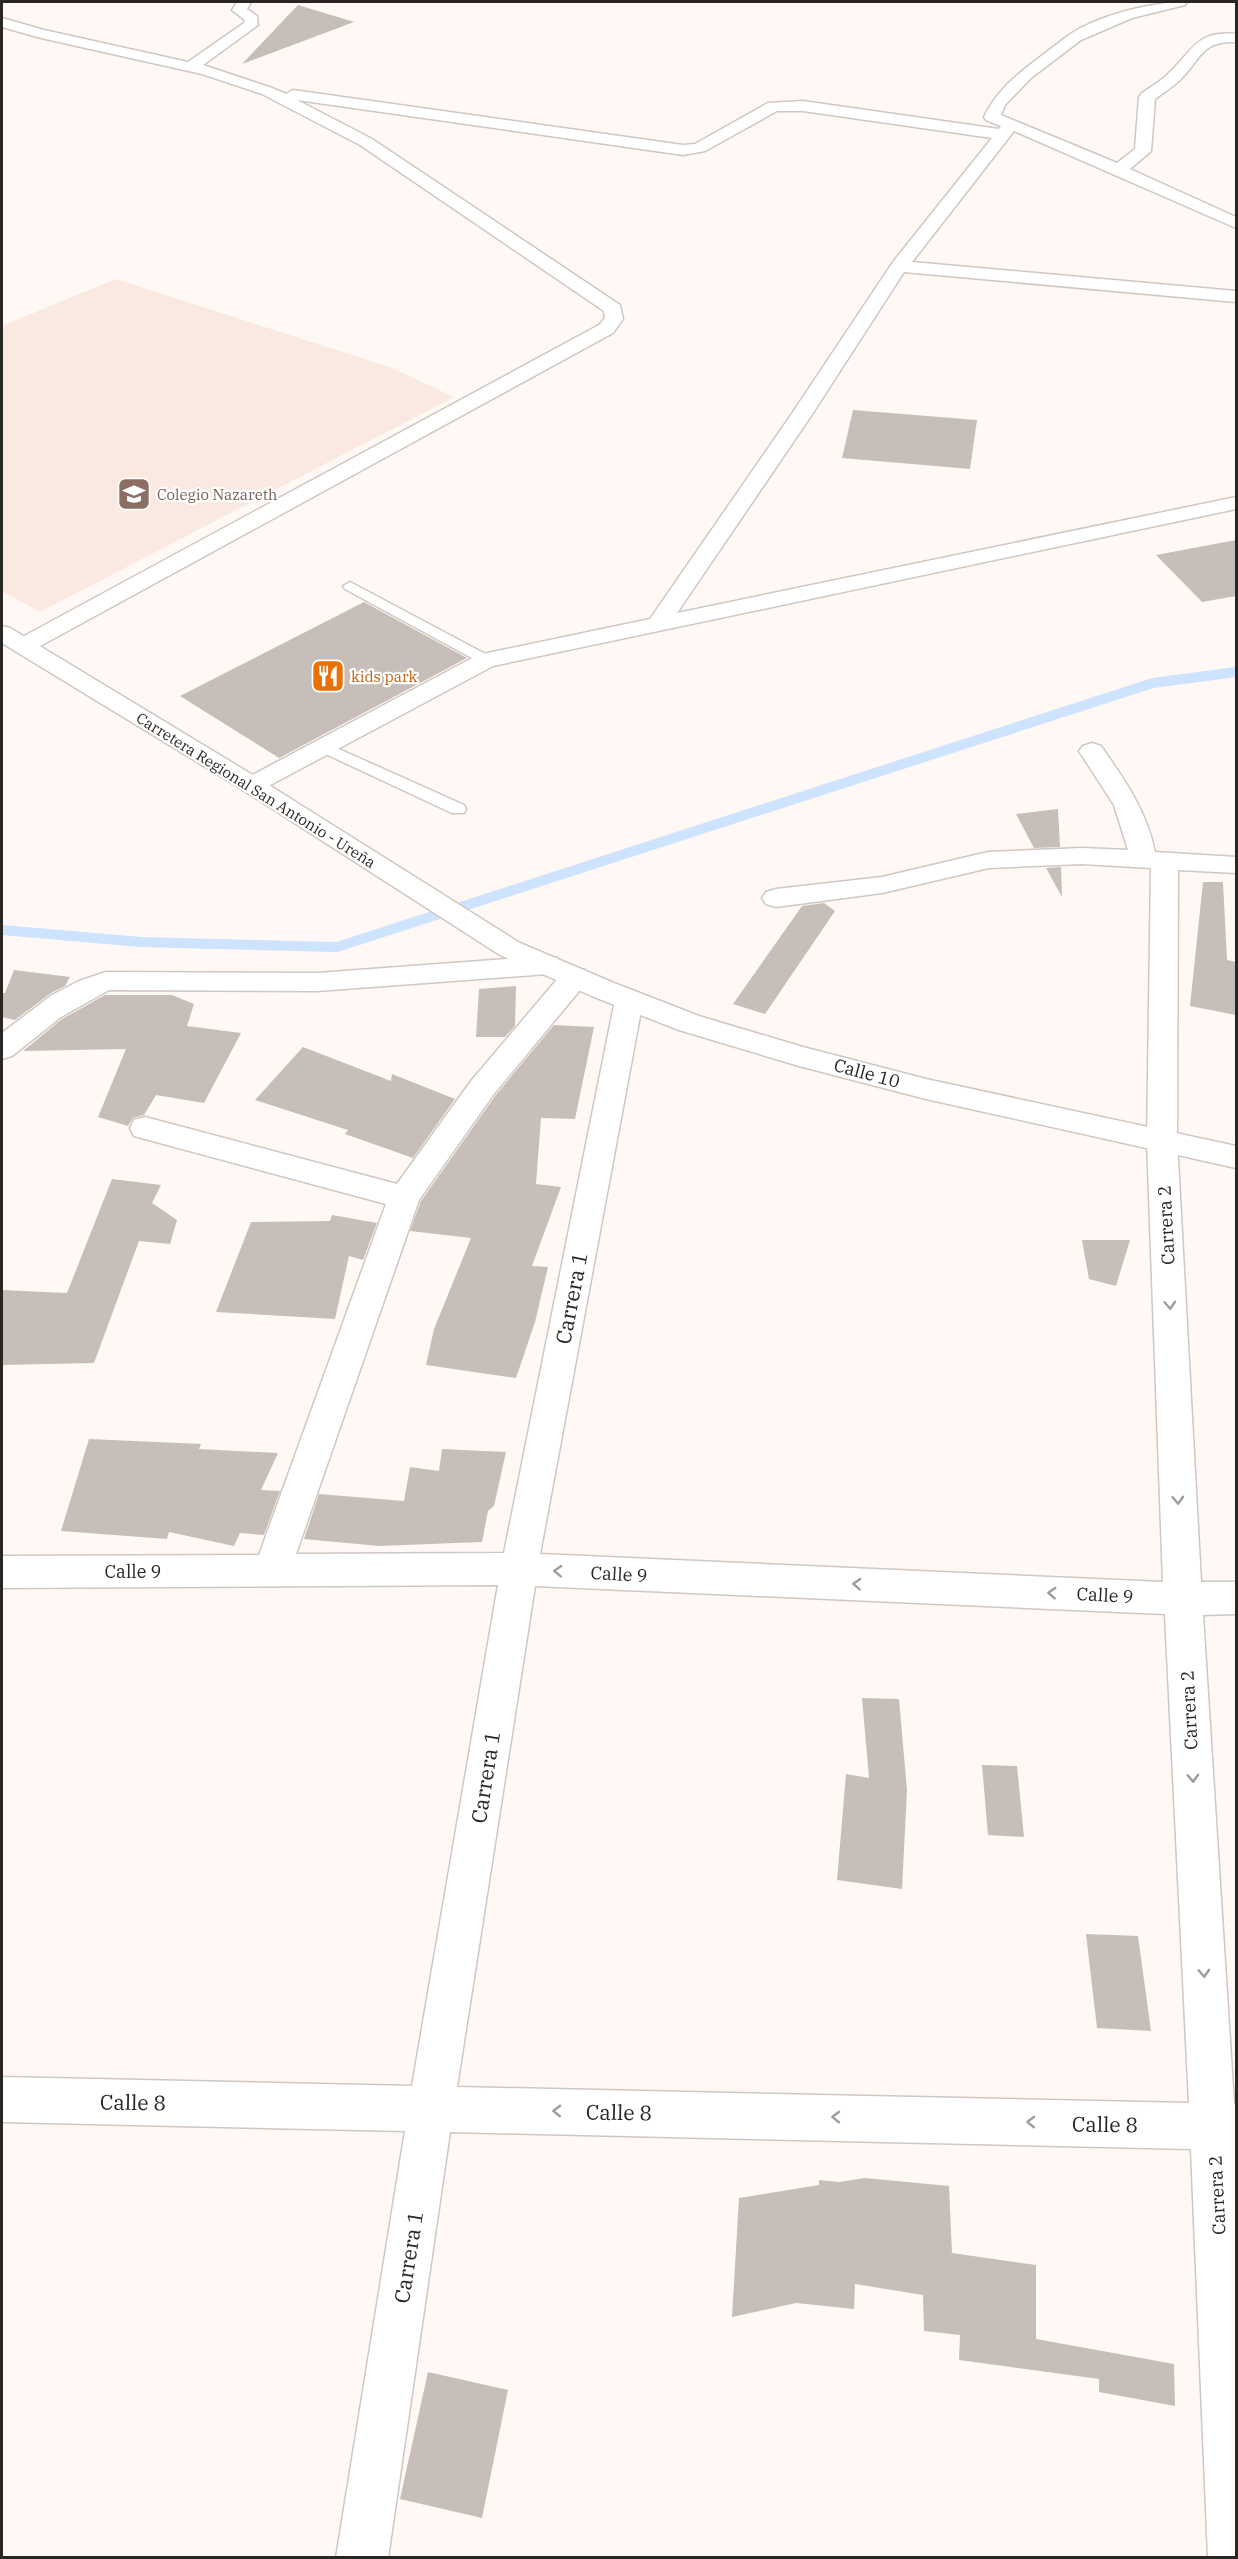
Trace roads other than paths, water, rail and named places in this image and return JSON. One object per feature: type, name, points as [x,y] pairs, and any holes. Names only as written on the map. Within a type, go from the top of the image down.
[{"type":"street","points":[[190,66],[251,25],[252,19],[239,10],[244,2]]},
{"type":"street","points":[[1007,131],[992,117],[998,103],[1026,75],[1076,37],[1127,15],[1180,2]]},
{"type":"street","points":[[2,22],[41,34],[190,66],[267,91],[366,142],[613,309],[614,319],[606,329],[23,646]]},
{"type":"street","points":[[1119,170],[1143,151],[1147,97],[1176,75],[1201,43],[1229,37],[1236,38]]},
{"type":"street","points":[[267,91],[683,150],[699,148],[774,106],[803,106],[1007,131],[1065,146],[1236,223]]},
{"type":"street","points":[[657,625],[801,416],[899,266],[1007,131]]},
{"type":"street","points":[[899,266],[1236,297]]},
{"type":"street","points":[[252,785],[321,746],[486,660],[1236,503]]},
{"type":"street","name":"Carretera Regional San Antonio - Ureña","points":[[2,633],[252,785],[510,949]]},
{"type":"street","name":"Carrera 2","points":[[1092,751],[1100,768],[1122,796],[1154,861],[1162,1142],[1183,1599],[1225,2126],[1234,2558]]},
{"type":"street","points":[[776,898],[882,885],[988,860],[1082,856],[1236,865]]},
{"type":"street","name":"Calle 10","points":[[510,949],[689,1023],[800,1056],[926,1089],[1236,1157]]},
{"type":"street","points":[[2,1049],[48,1009],[79,992],[106,981],[317,982],[561,971]]},
{"type":"street","points":[[272,1570],[404,1197],[482,1088],[561,971]]},
{"type":"street","name":"Carrera 1","points":[[362,2558],[431,2108],[519,1569],[629,1000]]},
{"type":"street","points":[[145,1128],[404,1197]]},
{"type":"street","name":"Calle 9","points":[[2,1572],[519,1569],[1183,1599],[1236,1598]]},
{"type":"street","name":"Calle 8","points":[[2,2099],[1225,2126]]},
{"type":"lane","points":[[350,586],[486,660]]},
{"type":"lane","points":[[321,746],[458,809]]},
{"type":"waterway","points":[[2,930],[141,942],[337,947],[1153,683],[1236,672]]},
{"type":"place","name":"Colegio Nazareth","points":[[134,494]]},
{"type":"place","name":"kids park","points":[[328,676]]}]
